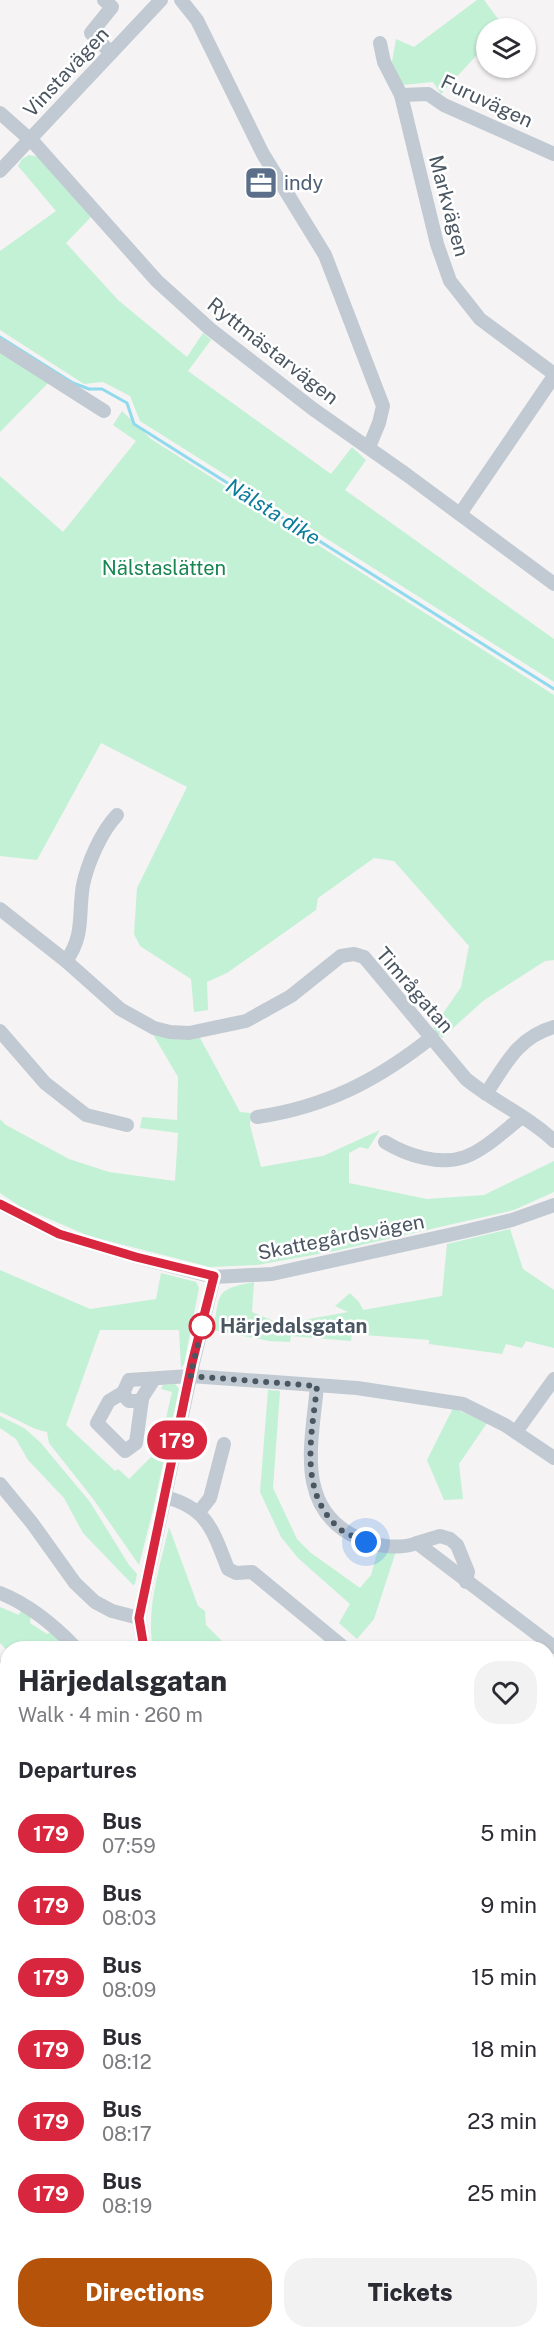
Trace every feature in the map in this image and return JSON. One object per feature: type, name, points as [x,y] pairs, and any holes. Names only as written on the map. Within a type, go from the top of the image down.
[{"type":"street","name":"Vinstavägen","points":[[0,171],[161,0]]},
{"type":"street","points":[[181,0],[197,20],[264,154],[325,255],[383,405],[380,423],[369,447]]},
{"type":"street","points":[[108,4],[91,33],[111,53]]},
{"type":"street","name":"Markvägen","points":[[380,43],[384,62],[401,95],[437,244],[450,280],[480,319],[554,375]]},
{"type":"street","name":"Furuvägen","points":[[401,95],[428,94],[444,105],[554,154]]},
{"type":"street","name":"Ryttmästarvägen","points":[[0,113],[30,139],[157,281],[210,329],[313,409],[369,447],[554,584]]},
{"type":"street","points":[[0,345],[104,411]]},
{"type":"street","points":[[460,514],[554,375]]},
{"type":"street","points":[[66,960],[78,941],[83,885],[89,865],[109,824],[117,814]]},
{"type":"street","name":"Timrågatan","points":[[0,909],[66,960],[120,1009],[154,1028],[170,1032],[189,1033],[246,1021],[291,996],[341,956],[354,954],[364,957],[466,1079],[538,1126],[554,1142]]},
{"type":"street","points":[[486,1094],[520,1044],[541,1031],[554,1027]]},
{"type":"street","points":[[0,1030],[45,1083],[86,1115],[127,1125]]},
{"type":"street","points":[[257,1117],[290,1112],[325,1101],[361,1085],[400,1062],[432,1037]]},
{"type":"street","points":[[385,1142],[400,1152],[434,1159],[465,1157],[485,1146],[522,1117]]},
{"type":"street","name":"Skattegårdsvägen","points":[[0,1204],[59,1234],[136,1257],[214,1276],[272,1274],[472,1230],[553,1207]]},
{"type":"street","points":[[143,1641],[139,1618],[190,1376],[214,1276]]},
{"type":"street","points":[[142,1399],[129,1401],[124,1397],[129,1380],[190,1376],[357,1388],[463,1404],[516,1432],[554,1458]]},
{"type":"street","points":[[124,1392],[109,1401],[97,1424],[125,1451],[136,1443],[142,1399],[154,1378]]},
{"type":"street","points":[[516,1432],[554,1379]]},
{"type":"street","points":[[317,1386],[310,1465],[312,1485],[328,1516],[343,1531],[366,1542],[394,1547],[440,1536],[450,1539],[457,1545],[468,1572],[466,1582]]},
{"type":"street","points":[[200,1512],[210,1498],[225,1444]]},
{"type":"street","points":[[0,1484],[32,1523],[75,1583],[95,1602],[112,1611],[139,1618]]},
{"type":"street","points":[[165,1497],[180,1501],[200,1512],[211,1525],[228,1569],[236,1573],[252,1572],[336,1641]]},
{"type":"street","points":[[417,1543],[546,1641]]},
{"type":"street","points":[[0,1593],[20,1600],[48,1621],[69,1641]]},
{"type":"green space","points":[[477,0],[484,0],[497,18],[476,18],[476,56],[441,94],[433,82],[403,85],[392,62],[396,39],[414,47]]},
{"type":"green space","points":[[29,155],[39,157],[91,217],[66,243],[118,300],[187,357],[203,333],[211,340],[188,371],[331,474],[352,447],[366,460],[345,490],[554,639],[554,682],[140,421],[130,396],[103,382],[84,384],[0,330],[0,251],[56,211],[18,166],[22,159]]},
{"type":"green space","points":[[0,353],[48,383],[0,432]]},
{"type":"green space","name":"Nälstaslätten","points":[[122,411],[151,439],[554,695],[554,960],[545,961],[483,1001],[442,1038],[433,1028],[461,987],[469,946],[394,861],[374,858],[318,898],[316,910],[227,973],[207,982],[208,1010],[194,1012],[191,979],[140,946],[134,934],[137,888],[187,787],[101,743],[37,860],[0,856],[0,476],[63,532],[136,441],[113,425]]},
{"type":"green space","points":[[151,1031],[199,1036],[240,1112],[251,1113],[250,1125],[261,1167],[323,1156],[380,1130],[368,1149],[360,1147],[349,1153],[349,1183],[427,1199],[484,1195],[554,1161],[554,1192],[514,1210],[335,1251],[257,1265],[210,1267],[89,1236],[21,1207],[0,1193],[0,1119],[6,1125],[69,1159],[109,1172],[175,1181],[178,1133],[140,1128],[142,1117],[177,1120],[178,1077]]},
{"type":"green space","points":[[510,1229],[523,1269],[554,1290],[554,1348],[526,1341],[522,1348],[506,1344],[502,1354],[429,1344],[429,1340],[352,1334],[351,1341],[291,1336],[290,1342],[269,1341],[213,1330],[222,1295],[232,1288],[254,1282],[252,1312],[281,1324],[348,1312],[335,1306],[350,1293],[363,1310],[442,1296],[447,1244]]},
{"type":"green space","points":[[0,1270],[90,1309],[156,1299],[161,1273],[196,1282],[199,1288],[184,1364],[181,1368],[179,1330],[100,1330],[66,1425],[115,1471],[118,1469],[129,1479],[159,1449],[172,1392],[161,1389],[163,1385],[175,1384],[179,1389],[139,1565],[94,1500],[49,1443],[47,1432],[0,1412]]},
{"type":"green space","points":[[268,1390],[280,1391],[273,1488],[297,1539],[311,1553],[360,1588],[371,1575],[378,1550],[396,1551],[374,1619],[357,1639],[339,1623],[350,1604],[298,1558],[281,1537],[260,1492]]},
{"type":"green space","points":[[453,1408],[487,1423],[459,1464],[463,1499],[444,1500],[427,1460]]},
{"type":"green space","points":[[0,1416],[24,1428],[40,1442],[90,1502],[137,1574],[135,1584],[133,1585],[83,1533],[64,1498],[28,1460],[16,1439],[0,1428]]},
{"type":"green space","points":[[169,1527],[198,1606],[205,1611],[206,1625],[222,1641],[152,1641],[151,1617],[158,1572]]},
{"type":"green space","points":[[0,1607],[19,1615],[22,1608],[31,1614],[30,1623],[47,1634],[53,1631],[64,1641],[0,1641]]},
{"type":"waterway","name":"Nälsta dike","points":[[0,337],[73,383],[89,389],[102,389],[127,403],[134,424],[554,689]]},
{"type":"bus line","name":"179","points":[[0,1204],[59,1234],[136,1257],[214,1276],[192,1363],[139,1618],[142,1641]]},
{"type":"place","name":"indy","points":[[261,183]]},
{"type":"place","name":"Härjedalsgatan","points":[[202,1326]]},
{"type":"route","points":[[202,1326],[204,1320],[190,1376],[317,1386],[310,1465],[312,1485],[328,1516],[343,1531],[366,1542]]}]
